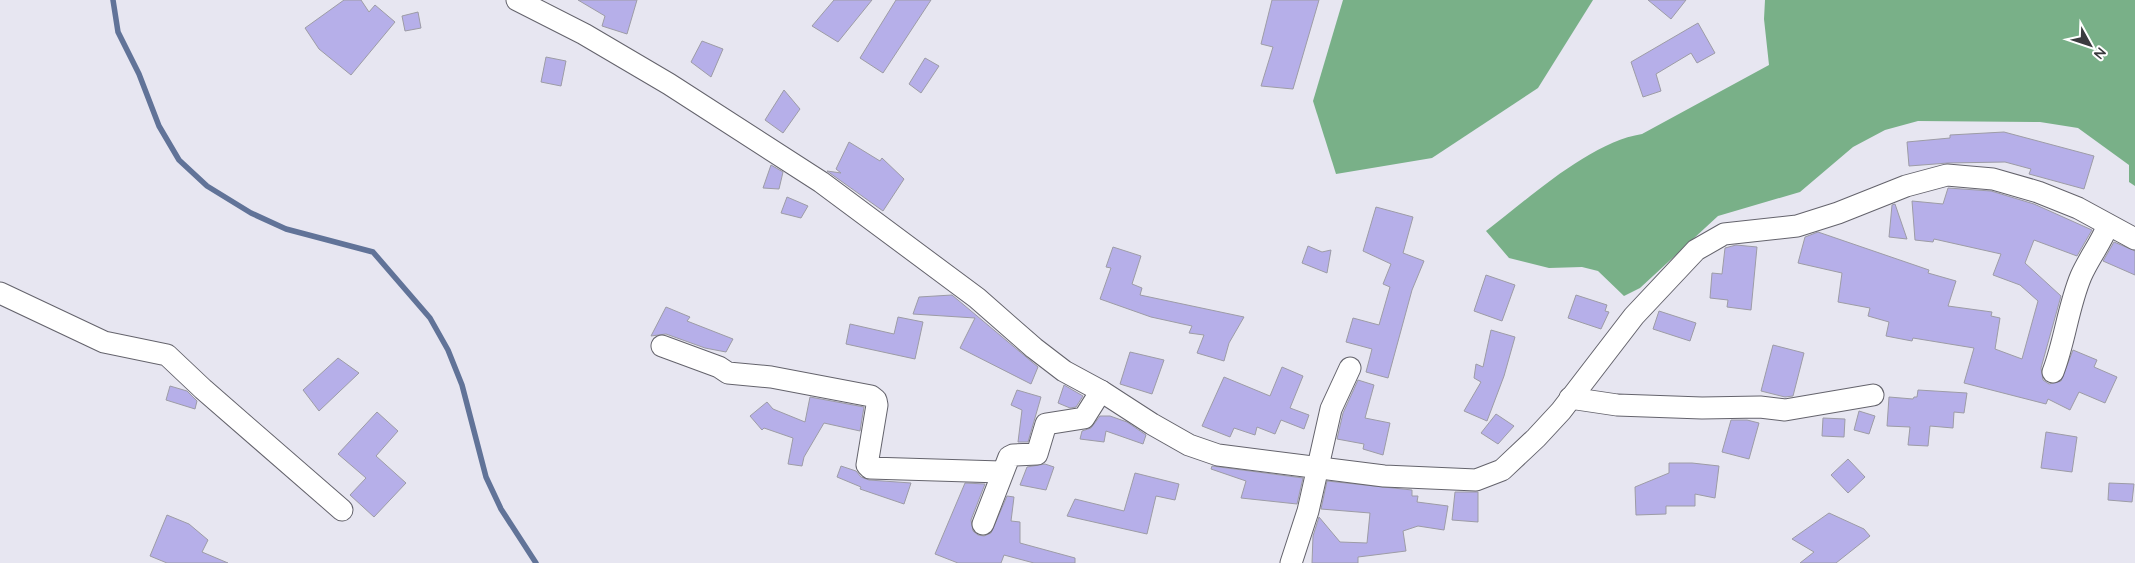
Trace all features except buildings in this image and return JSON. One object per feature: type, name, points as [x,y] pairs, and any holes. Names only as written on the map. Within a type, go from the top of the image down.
[{"type":"street","points":[[517,0],[584,34],[669,84],[821,182],[977,298],[1034,348],[1064,370],[1102,390],[1152,424],[1196,448],[1218,455],[1384,476],[1476,480],[1502,470],[1536,438],[1634,316],[1696,250],[1724,234],[1797,226],[1838,213],[1906,186],[1947,175],[1993,179],[2038,192],[2078,208],[2135,239]]},
{"type":"street","points":[[2053,372],[2062,350],[2068,318],[2081,276],[2108,225]]},
{"type":"street","points":[[0,293],[89,336],[118,346],[167,355],[203,389],[342,510]]},
{"type":"street","points":[[662,346],[719,367],[728,373],[771,377],[871,396],[878,405],[867,465],[870,468],[1001,472]]},
{"type":"street","points":[[1292,563],[1308,511],[1316,466],[1331,409],[1350,368]]},
{"type":"street","points":[[983,524],[1007,460],[1013,455],[1037,454],[1044,428],[1049,422],[1084,418],[1102,390]]},
{"type":"street","points":[[1570,398],[1617,405],[1702,408],[1760,407],[1785,410],[1873,395]]},
{"type":"green space","points":[[1343,0],[1593,0],[1538,88],[1432,158],[1336,174],[1313,101]]},
{"type":"green space","points":[[1765,0],[2135,0],[2135,186],[2129,182],[2129,165],[2078,128],[2040,122],[1918,121],[1885,130],[1853,147],[1800,192],[1718,216],[1640,288],[1624,296],[1598,271],[1582,267],[1549,268],[1509,258],[1486,231],[1560,173],[1602,148],[1622,139],[1642,134],[1769,65],[1764,19]]},
{"type":"waterway","points":[[113,0],[118,32],[139,74],[159,126],[179,160],[207,186],[251,213],[286,229],[373,252],[430,318],[448,350],[462,385],[486,477],[501,509],[536,563]]}]
